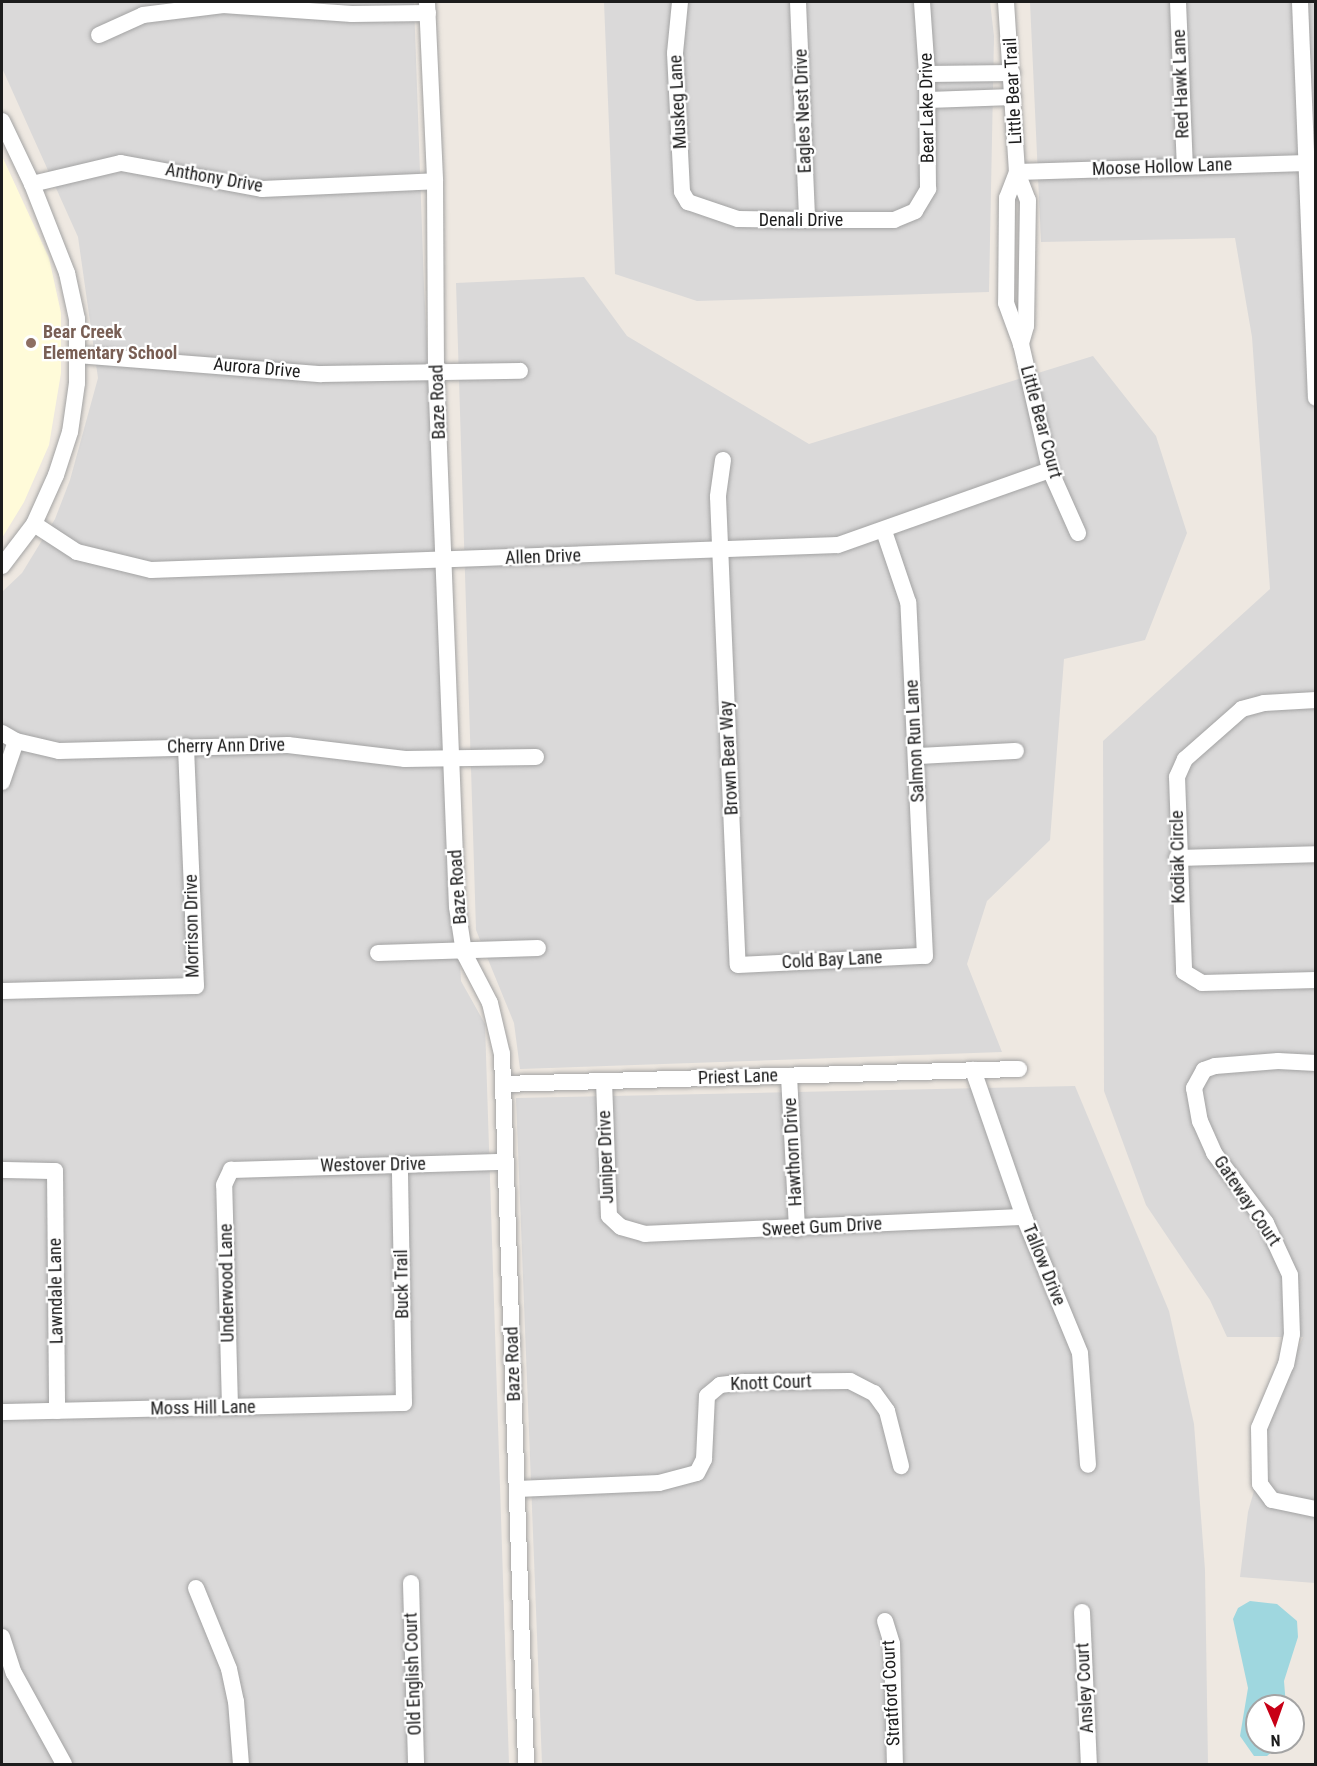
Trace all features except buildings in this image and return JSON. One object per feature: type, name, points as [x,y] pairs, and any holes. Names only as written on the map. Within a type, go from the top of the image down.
[{"type":"street","name":"Muskeg Lane","points":[[680,2],[675,53],[682,192],[688,202]]},
{"type":"street","name":"Eagles Nest Drive","points":[[798,2],[807,220]]},
{"type":"street","name":"Bear Lake Drive","points":[[915,211],[928,189],[928,100],[922,2]]},
{"type":"street","name":"Red Hawk Lane","points":[[1178,2],[1185,166]]},
{"type":"street","points":[[1300,2],[1316,398]]},
{"type":"street","name":"Little Bear Trail","points":[[1009,4],[1017,172],[1028,200],[1026,317]]},
{"type":"street","points":[[99,35],[143,15],[223,5],[352,14],[427,7]]},
{"type":"street","name":"Baze Road","points":[[427,7],[435,181],[436,371],[446,560],[457,908],[464,953],[498,1027],[503,1084],[526,1764]]},
{"type":"street","points":[[927,74],[1011,73]]},
{"type":"street","points":[[928,100],[1013,97]]},
{"type":"street","points":[[2,121],[32,184],[67,273],[76,319],[77,355],[70,432],[34,524],[2,566]]},
{"type":"street","name":"Anthony Drive","points":[[32,184],[121,163],[262,189],[435,181]]},
{"type":"street","name":"Moose Hollow Lane","points":[[1017,172],[1307,164]]},
{"type":"street","name":"Little Bear Trail","points":[[1010,322],[1006,303],[1007,198],[1017,172]]},
{"type":"street","name":"Denali Drive","points":[[688,202],[738,219],[894,220],[915,211]]},
{"type":"street","name":"Little Bear Court","points":[[1021,344],[1026,317]]},
{"type":"street","name":"Little Bear Court","points":[[1010,322],[1021,344],[1050,470],[1078,533]]},
{"type":"street","name":"Aurora Drive","points":[[77,355],[321,374],[520,370]]},
{"type":"street","name":"Brown Bear Way","points":[[723,460],[718,496],[738,965]]},
{"type":"street","name":"Allen Drive","points":[[34,524],[77,552],[151,570],[838,545],[884,531],[1050,470]]},
{"type":"street","name":"Salmon Run Lane","points":[[884,531],[908,602],[926,956]]},
{"type":"street","name":"Kodiak Circle","points":[[1316,700],[1264,703],[1242,710],[1185,759],[1177,777],[1181,960],[1192,979],[1202,983],[1316,980]]},
{"type":"street","points":[[2,782],[9,737]]},
{"type":"street","name":"Cherry Ann Drive","points":[[9,737],[59,751],[288,745],[405,759],[536,757]]},
{"type":"street","name":"Morrison Drive","points":[[2,992],[196,986],[186,746]]},
{"type":"street","points":[[916,756],[1016,751]]},
{"type":"street","points":[[1177,858],[1316,855]]},
{"type":"street","points":[[378,953],[464,953],[538,948]]},
{"type":"street","name":"Cold Bay Lane","points":[[738,965],[926,956]]},
{"type":"street","name":"Gateway Court","points":[[1316,1063],[1278,1061],[1215,1066],[1204,1070],[1194,1088],[1200,1121],[1214,1153],[1266,1223],[1290,1275],[1292,1334],[1286,1364],[1259,1428],[1260,1484],[1272,1500],[1316,1509]]},
{"type":"street","name":"Priest Lane","points":[[503,1084],[1019,1068]]},
{"type":"street","name":"Tallow Drive","points":[[973,1070],[1024,1216],[1080,1353],[1088,1465]]},
{"type":"street","name":"Hawthorn Drive","points":[[789,1076],[797,1229]]},
{"type":"street","name":"Juniper Drive","points":[[604,1081],[609,1215],[621,1227]]},
{"type":"street","name":"Westover Drive","points":[[240,1168],[506,1162]]},
{"type":"street","name":"Buck Trail","points":[[400,1164],[404,1403]]},
{"type":"street","name":"Underwood Lane","points":[[230,1407],[224,1185],[231,1170],[240,1168]]},
{"type":"street","name":"Lawndale Lane","points":[[2,1170],[54,1171],[57,1411]]},
{"type":"street","name":"Sweet Gum Drive","points":[[621,1227],[645,1234],[797,1229],[1024,1216]]},
{"type":"street","name":"Knott Court","points":[[517,1489],[659,1483],[697,1473],[704,1459],[707,1396],[720,1385],[742,1382],[850,1381],[874,1393],[887,1411],[901,1466]]},
{"type":"street","name":"Moss Hill Lane","points":[[2,1412],[404,1403]]},
{"type":"street","name":"Old English Court","points":[[411,1583],[416,1764]]},
{"type":"street","points":[[196,1588],[229,1669],[236,1701],[241,1764]]},
{"type":"street","name":"Ansley Court","points":[[1082,1612],[1089,1764]]},
{"type":"street","name":"Stratford Court","points":[[885,1621],[892,1644],[895,1764]]},
{"type":"street","points":[[2,1637],[14,1673],[64,1764]]},
{"type":"shaded area","points":[[2,2],[414,2],[424,287],[461,981],[485,1024],[509,1764],[2,1764],[2,592],[22,573],[55,519],[70,480],[98,378],[78,237],[2,68]]},
{"type":"shaded area","points":[[604,2],[990,2],[994,36],[989,292],[697,301],[615,274]]},
{"type":"shaded area","points":[[1030,2],[1315,2],[1315,1583],[1240,1577],[1248,1512],[1268,1441],[1266,1425],[1303,1337],[1227,1337],[1210,1300],[1146,1205],[1104,1091],[1103,741],[1270,589],[1252,337],[1235,238],[1041,242]]},
{"type":"shaded area","name":"Bear Creek Elementary School","points":[[2,156],[49,258],[61,313],[61,373],[49,445],[24,502],[2,538]]},
{"type":"shaded area","points":[[584,277],[627,336],[809,444],[1093,356],[1156,436],[1187,533],[1145,640],[1064,659],[1050,840],[987,901],[967,964],[1002,1052],[520,1069],[514,1023],[476,930],[456,283]]},
{"type":"shaded area","points":[[1075,1086],[1169,1311],[1194,1424],[1205,1570],[1208,1764],[542,1764],[516,1098]]},
{"type":"water","points":[[1250,1601],[1277,1604],[1297,1621],[1298,1637],[1284,1681],[1285,1694],[1247,1694],[1248,1688],[1233,1619],[1238,1608]]},
{"type":"water","points":[[1245,1706],[1245,1743],[1240,1736]]},
{"type":"water","points":[[1253,1754],[1269,1754],[1267,1756]]},
{"type":"place","name":"Bear Creek Elementary School","points":[[31,343]]}]
